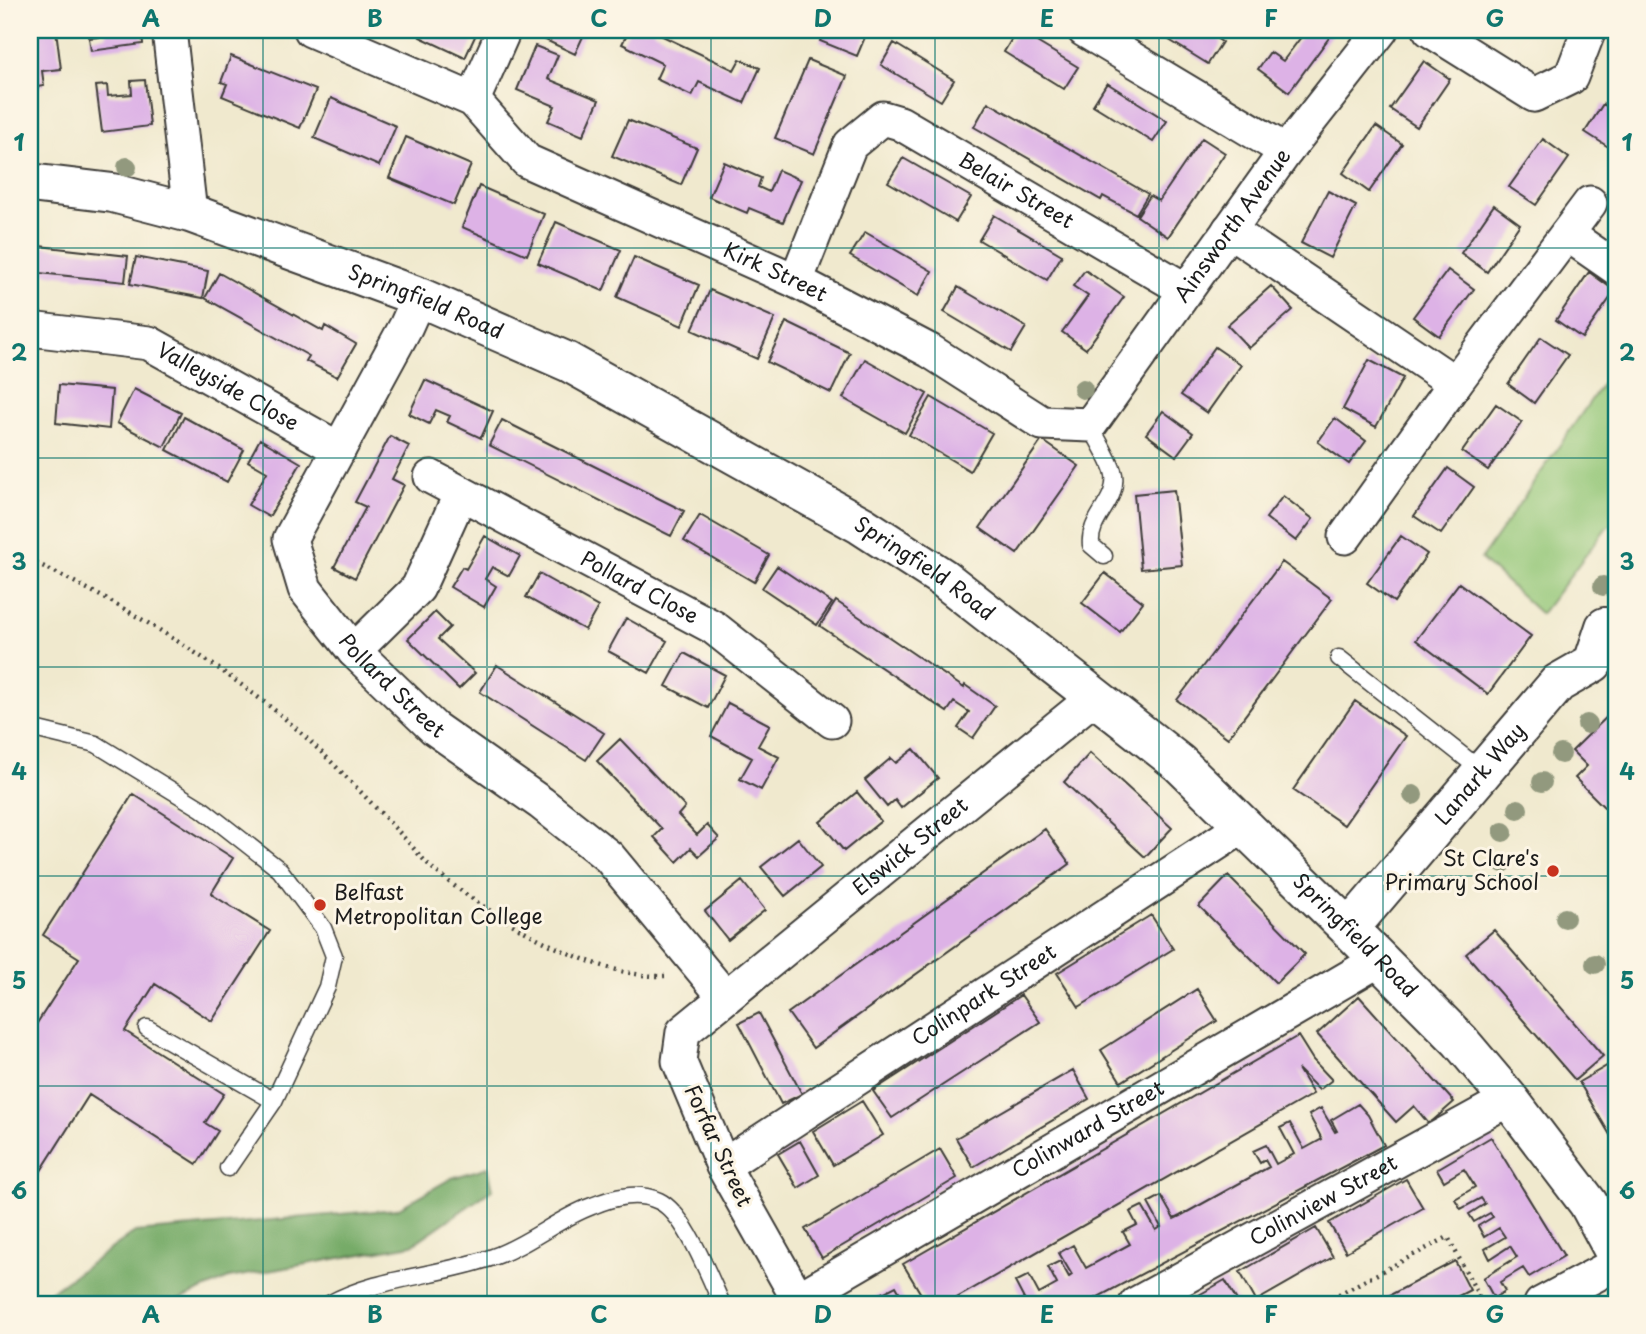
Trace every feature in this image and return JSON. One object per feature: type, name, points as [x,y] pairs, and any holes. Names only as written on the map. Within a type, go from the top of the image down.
[{"type":"main road","name":"Springfield Road","points":[[30,183],[113,193],[190,213],[419,297],[568,362],[861,525],[943,578],[1180,763],[1349,929],[1460,1041],[1509,1099],[1588,1203],[1616,1255]]},
{"type":"main road","name":"Lanark Way","points":[[1349,929],[1558,683],[1572,645],[1611,621]]},
{"type":"street","points":[[169,30],[190,213]]},
{"type":"street","points":[[311,30],[473,100],[504,30]]},
{"type":"street","points":[[1084,30],[1286,151]]},
{"type":"street","name":"Ainsworth Avenue","points":[[1090,425],[1184,289],[1286,151],[1381,30]]},
{"type":"street","points":[[1430,30],[1534,95],[1572,76],[1589,30]]},
{"type":"street","name":"Kirk Street","points":[[473,100],[527,161],[796,281],[930,351],[1042,423],[1090,425]]},
{"type":"street","name":"Belair Street","points":[[796,281],[850,145],[883,118],[900,123],[1184,289]]},
{"type":"street","points":[[1345,537],[1455,383],[1590,203]]},
{"type":"street","points":[[1230,230],[1455,383]]},
{"type":"street","points":[[1567,234],[1616,268]]},
{"type":"street","name":"Pollard Street","points":[[419,297],[290,539],[305,589],[354,651],[434,728],[541,803],[609,857],[715,985]]},
{"type":"street","name":"Valleyside Close","points":[[30,329],[149,343],[339,449]]},
{"type":"street","name":"Pollard Close","points":[[431,477],[713,627],[832,721]]},
{"type":"street","points":[[354,651],[418,588],[461,493]]},
{"type":"street","name":"Elswick Street","points":[[715,985],[1096,695]]},
{"type":"street","name":"Colinpark Street","points":[[723,1166],[1245,825]]},
{"type":"street","name":"Colinward Street","points":[[800,1302],[1379,960]]},
{"type":"street","name":"Forfar Street","points":[[715,985],[682,1032],[679,1061],[723,1166],[800,1302]]},
{"type":"street","name":"Colinview Street","points":[[1136,1304],[1509,1099]]},
{"type":"street","points":[[1541,1304],[1616,1264]]},
{"type":"lane","points":[[1090,425],[1114,472],[1114,490],[1089,532],[1091,545],[1104,555]]},
{"type":"lane","points":[[1339,659],[1482,771]]},
{"type":"lane","points":[[30,728],[96,744],[202,809],[280,870],[323,928],[334,956],[327,987],[274,1101],[228,1168]]},
{"type":"lane","points":[[147,1028],[274,1101]]},
{"type":"lane","points":[[329,1304],[426,1273],[489,1259],[588,1207],[634,1196],[646,1196],[669,1207],[684,1228],[722,1304]]},
{"type":"path","points":[[30,560],[107,597],[182,643],[278,713],[437,873],[499,915],[581,960],[645,976],[715,985]]},
{"type":"path","points":[[1320,1304],[1448,1237],[1483,1304]]},
{"type":"green space","points":[[1616,364],[1616,522],[1607,527],[1541,614],[1481,559]]},
{"type":"green space","points":[[488,1167],[493,1189],[412,1245],[229,1278],[170,1304],[33,1304],[135,1232],[397,1209],[452,1178]]},
{"type":"building","points":[[30,30],[56,30],[61,69],[42,71],[44,86],[30,88]]},
{"type":"building","points":[[106,30],[142,30],[143,44],[91,51],[89,38],[107,36]]},
{"type":"building","points":[[424,30],[478,30],[465,58],[420,37]]},
{"type":"building","points":[[540,30],[586,30],[575,54],[537,36]]},
{"type":"building","points":[[629,30],[655,30],[654,32],[734,70],[740,59],[760,68],[744,103],[699,82],[692,96],[656,79],[663,64],[622,44]]},
{"type":"building","points":[[824,30],[868,30],[857,56],[820,41]]},
{"type":"building","points":[[1017,30],[1078,67],[1064,89],[1004,52]]},
{"type":"building","points":[[1153,30],[1203,30],[1222,42],[1208,64]]},
{"type":"building","points":[[1299,30],[1334,31],[1289,92],[1258,69],[1270,52],[1283,61],[1304,33]]},
{"type":"building","points":[[894,43],[954,80],[941,101],[881,65]]},
{"type":"building","points":[[535,46],[558,55],[548,79],[599,100],[583,136],[548,121],[555,106],[517,90]]},
{"type":"building","points":[[231,56],[316,90],[300,128],[222,96],[227,84],[221,82]]},
{"type":"building","points":[[808,60],[847,76],[814,154],[775,138]]},
{"type":"building","points":[[1424,61],[1450,79],[1417,127],[1390,109]]},
{"type":"building","points":[[145,80],[150,126],[102,132],[96,86],[107,85],[108,96],[132,94],[131,81]]},
{"type":"building","points":[[1107,83],[1167,121],[1153,142],[1093,105]]},
{"type":"building","points":[[331,98],[396,126],[379,166],[314,138]]},
{"type":"building","points":[[988,102],[1148,194],[1136,214],[1103,196],[1101,200],[974,127]]},
{"type":"building","points":[[1603,104],[1616,113],[1616,139],[1610,148],[1585,132]]},
{"type":"building","points":[[628,120],[697,148],[681,185],[612,156]]},
{"type":"building","points":[[1376,126],[1402,144],[1369,192],[1343,173]]},
{"type":"building","points":[[406,137],[471,165],[454,205],[389,178]]},
{"type":"building","points":[[1202,138],[1225,153],[1168,237],[1137,216],[1150,196],[1159,201]]},
{"type":"building","points":[[1543,139],[1569,158],[1536,205],[1509,187]]},
{"type":"building","points":[[903,158],[971,197],[956,222],[888,182]]},
{"type":"building","points":[[724,162],[761,178],[758,187],[769,192],[778,170],[801,180],[783,222],[749,208],[747,213],[709,197]]},
{"type":"building","points":[[479,186],[544,214],[527,255],[462,227]]},
{"type":"building","points":[[1328,191],[1356,206],[1330,258],[1301,243]]},
{"type":"building","points":[[1494,205],[1520,224],[1487,272],[1461,253]]},
{"type":"building","points":[[994,215],[1062,255],[1047,280],[979,240]]},
{"type":"building","points":[[556,222],[621,250],[603,291],[538,263]]},
{"type":"building","points":[[865,232],[932,271],[918,296],[850,256]]},
{"type":"building","points":[[30,245],[128,256],[125,282],[30,272]]},
{"type":"building","points":[[136,257],[208,271],[203,298],[130,284]]},
{"type":"building","points":[[634,257],[699,285],[682,326],[617,297]]},
{"type":"building","points":[[1085,270],[1124,297],[1086,349],[1062,332],[1088,296],[1073,286]]},
{"type":"building","points":[[1448,270],[1474,289],[1439,336],[1413,317]]},
{"type":"building","points":[[1589,272],[1615,291],[1582,338],[1556,320]]},
{"type":"building","points":[[219,273],[323,331],[325,326],[356,344],[337,377],[306,361],[309,356],[205,298]]},
{"type":"building","points":[[1271,286],[1293,310],[1249,348],[1227,325]]},
{"type":"building","points":[[958,287],[1026,327],[1011,352],[944,312]]},
{"type":"building","points":[[710,290],[775,318],[757,359],[692,330]]},
{"type":"building","points":[[786,322],[850,353],[831,393],[767,362]]},
{"type":"building","points":[[1541,337],[1568,355],[1534,403],[1508,384]]},
{"type":"building","points":[[1215,347],[1241,365],[1207,413],[1181,395]]},
{"type":"building","points":[[865,359],[927,394],[905,433],[843,398]]},
{"type":"building","points":[[1369,360],[1403,378],[1376,427],[1343,409]]},
{"type":"building","points":[[425,380],[493,411],[481,438],[447,422],[450,416],[436,410],[429,424],[409,414]]},
{"type":"building","points":[[59,385],[112,390],[109,429],[56,423]]},
{"type":"building","points":[[134,389],[181,413],[164,447],[117,423]]},
{"type":"building","points":[[931,397],[992,433],[970,471],[909,435]]},
{"type":"building","points":[[1496,404],[1522,422],[1488,470],[1462,452]]},
{"type":"building","points":[[1163,411],[1193,433],[1176,456],[1146,434]]},
{"type":"building","points":[[184,417],[244,450],[227,482],[167,450]]},
{"type":"building","points":[[1335,418],[1366,441],[1349,464],[1318,442]]},
{"type":"building","points":[[502,420],[684,511],[671,536],[489,445]]},
{"type":"building","points":[[390,436],[409,446],[392,479],[404,485],[355,578],[334,567],[366,507],[355,502]]},
{"type":"building","points":[[260,439],[301,463],[269,517],[248,505],[267,472],[248,461]]},
{"type":"building","points":[[1042,440],[1079,466],[1017,554],[980,528]]},
{"type":"building","points":[[1448,468],[1474,487],[1441,534],[1414,516]]},
{"type":"building","points":[[1174,490],[1182,565],[1141,569],[1134,494]]},
{"type":"building","points":[[1283,496],[1313,519],[1296,541],[1266,518]]},
{"type":"building","points":[[700,515],[769,555],[754,582],[684,541]]},
{"type":"building","points":[[485,536],[520,556],[509,576],[492,567],[485,579],[496,586],[484,607],[450,587],[462,567],[466,569]]},
{"type":"building","points":[[1401,536],[1427,554],[1394,602],[1367,583]]},
{"type":"building","points":[[1282,562],[1332,599],[1228,738],[1177,700]]},
{"type":"building","points":[[777,566],[832,603],[817,625],[762,588]]},
{"type":"building","points":[[1105,573],[1143,602],[1120,632],[1082,603]]},
{"type":"building","points":[[539,574],[598,607],[585,630],[526,597]]},
{"type":"building","points":[[1459,583],[1531,636],[1488,694],[1416,640]]},
{"type":"building","points":[[836,601],[995,706],[973,738],[958,728],[969,712],[954,702],[947,712],[820,626]]},
{"type":"building","points":[[435,612],[450,627],[438,639],[475,673],[459,689],[408,639]]},
{"type":"building","points":[[626,618],[667,641],[649,673],[608,651]]},
{"type":"building","points":[[684,653],[725,675],[708,708],[666,686]]},
{"type":"building","points":[[497,665],[604,733],[586,760],[480,692]]},
{"type":"building","points":[[1355,701],[1406,736],[1344,825],[1293,790]]},
{"type":"building","points":[[728,703],[770,725],[758,746],[779,757],[761,790],[740,779],[752,758],[711,736]]},
{"type":"building","points":[[1616,708],[1616,819],[1575,778],[1587,766],[1572,751]]},
{"type":"building","points":[[620,739],[685,807],[678,815],[697,835],[707,825],[719,838],[699,856],[691,848],[677,862],[654,837],[662,829],[597,761]]},
{"type":"building","points":[[914,749],[938,778],[901,808],[895,800],[887,807],[865,780],[891,758],[896,763]]},
{"type":"building","points":[[1090,753],[1172,828],[1145,857],[1064,782]]},
{"type":"building","points":[[857,792],[881,821],[844,851],[820,822]]},
{"type":"building","points":[[133,794],[233,858],[211,894],[270,931],[212,1021],[155,984],[125,1031],[224,1094],[205,1123],[218,1131],[197,1164],[89,1095],[30,1188],[30,1034],[79,958],[43,935]]},
{"type":"building","points":[[1045,829],[1070,864],[813,1048],[788,1013]]},
{"type":"building","points":[[798,838],[821,867],[785,896],[761,867]]},
{"type":"building","points":[[1228,876],[1305,954],[1276,983],[1199,906]]},
{"type":"building","points":[[742,881],[765,910],[728,940],[705,911]]},
{"type":"building","points":[[1151,915],[1173,949],[1079,1007],[1057,973]]},
{"type":"building","points":[[1494,930],[1603,1056],[1575,1080],[1466,954]]},
{"type":"building","points":[[1197,989],[1217,1021],[1121,1082],[1101,1050]]},
{"type":"building","points":[[1021,995],[1040,1022],[892,1118],[873,1091]]},
{"type":"building","points":[[1359,996],[1454,1102],[1429,1124],[1414,1106],[1396,1122],[1317,1034]]},
{"type":"building","points":[[759,1013],[802,1094],[781,1104],[739,1023]]},
{"type":"building","points":[[1298,1036],[1313,1060],[1332,1080],[1319,1090],[1298,1069],[1313,1094],[946,1304],[927,1304],[903,1264]]},
{"type":"building","points":[[1612,1063],[1616,1071],[1616,1145],[1579,1082]]},
{"type":"building","points":[[1073,1070],[1089,1099],[973,1167],[956,1138]]},
{"type":"building","points":[[862,1101],[883,1135],[833,1165],[813,1131]]},
{"type":"building","points":[[1358,1104],[1368,1115],[1384,1145],[1085,1304],[1019,1304],[1025,1301],[1015,1282],[1029,1275],[1039,1294],[1057,1284],[1048,1267],[1060,1261],[1069,1277],[1072,1275],[1059,1253],[1073,1245],[1086,1268],[1130,1244],[1123,1232],[1137,1225],[1130,1212],[1142,1206],[1156,1230],[1161,1227],[1148,1203],[1161,1196],[1174,1219],[1269,1167],[1265,1160],[1260,1163],[1253,1151],[1266,1145],[1276,1164],[1294,1154],[1280,1128],[1290,1123],[1304,1149],[1322,1139],[1309,1115],[1321,1108],[1335,1132],[1337,1131],[1331,1120]]},
{"type":"building","points":[[1491,1137],[1564,1256],[1529,1277],[1523,1268],[1500,1282],[1505,1291],[1494,1298],[1483,1278],[1517,1257],[1510,1246],[1490,1259],[1485,1249],[1505,1237],[1499,1228],[1484,1237],[1478,1226],[1493,1217],[1490,1213],[1474,1222],[1469,1214],[1485,1204],[1481,1198],[1461,1209],[1455,1199],[1475,1187],[1464,1169],[1444,1181],[1437,1169]]},
{"type":"building","points":[[800,1141],[819,1175],[798,1188],[778,1154]]},
{"type":"building","points":[[940,1149],[957,1178],[822,1258],[805,1229]]},
{"type":"building","points":[[1406,1179],[1423,1208],[1346,1252],[1329,1223]]},
{"type":"building","points":[[1316,1228],[1333,1257],[1256,1301],[1240,1272]]},
{"type":"building","points":[[1455,1261],[1470,1290],[1443,1304],[1373,1304]]},
{"type":"building","points":[[1225,1280],[1239,1304],[1183,1304],[1206,1291]]},
{"type":"building","points":[[896,1286],[906,1304],[866,1304],[865,1302]]},
{"type":"place","name":"St Clare's Primary School","points":[[1553,871]]},
{"type":"place","name":"Belfast Metropolitan College","points":[[320,905]]}]
